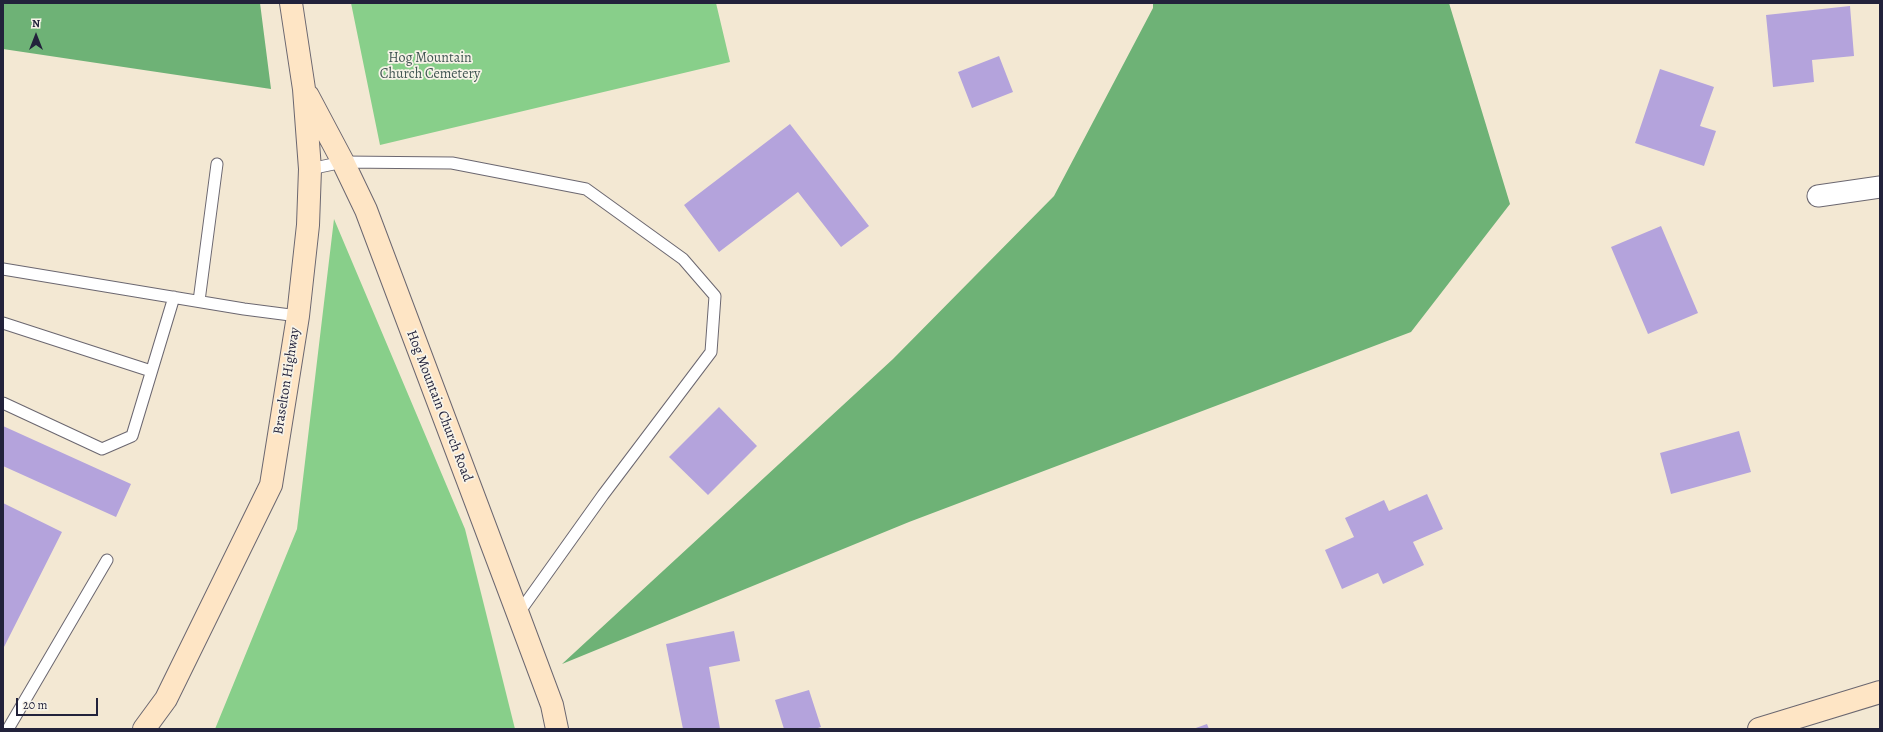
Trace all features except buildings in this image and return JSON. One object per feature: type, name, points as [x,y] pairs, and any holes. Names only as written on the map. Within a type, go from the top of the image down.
[{"type":"street","name":"Braselton Highway","points":[[144,729],[166,699],[271,485],[298,316],[308,225],[310,169],[304,89],[291,3]]},
{"type":"street","name":"Hog Mountain Church Road","points":[[304,89],[343,162],[366,210],[552,705],[557,729]]},
{"type":"street","points":[[1818,196],[1880,187]]},
{"type":"street","points":[[1759,729],[1880,692]]},
{"type":"lane","points":[[310,169],[343,162],[452,163],[586,189],[683,259],[715,296],[711,352],[603,495],[518,614]]},
{"type":"lane","points":[[198,302],[217,164]]},
{"type":"lane","points":[[3,269],[198,302],[298,316]]},
{"type":"lane","points":[[3,403],[102,449],[132,436],[174,297]]},
{"type":"lane","points":[[3,323],[151,371]]},
{"type":"lane","points":[[8,729],[107,560]]},
{"type":"green space","points":[[3,3],[260,3],[271,89],[3,49]]},
{"type":"green space","name":"Hog Mountain Church Cemetery","points":[[351,3],[716,3],[730,62],[380,145]]},
{"type":"green space","points":[[1153,3],[1449,3],[1510,204],[1411,332],[909,522],[562,664],[893,359],[1054,196],[1153,8]]},
{"type":"green space","points":[[334,219],[465,529],[515,729],[215,729],[297,529]]}]
